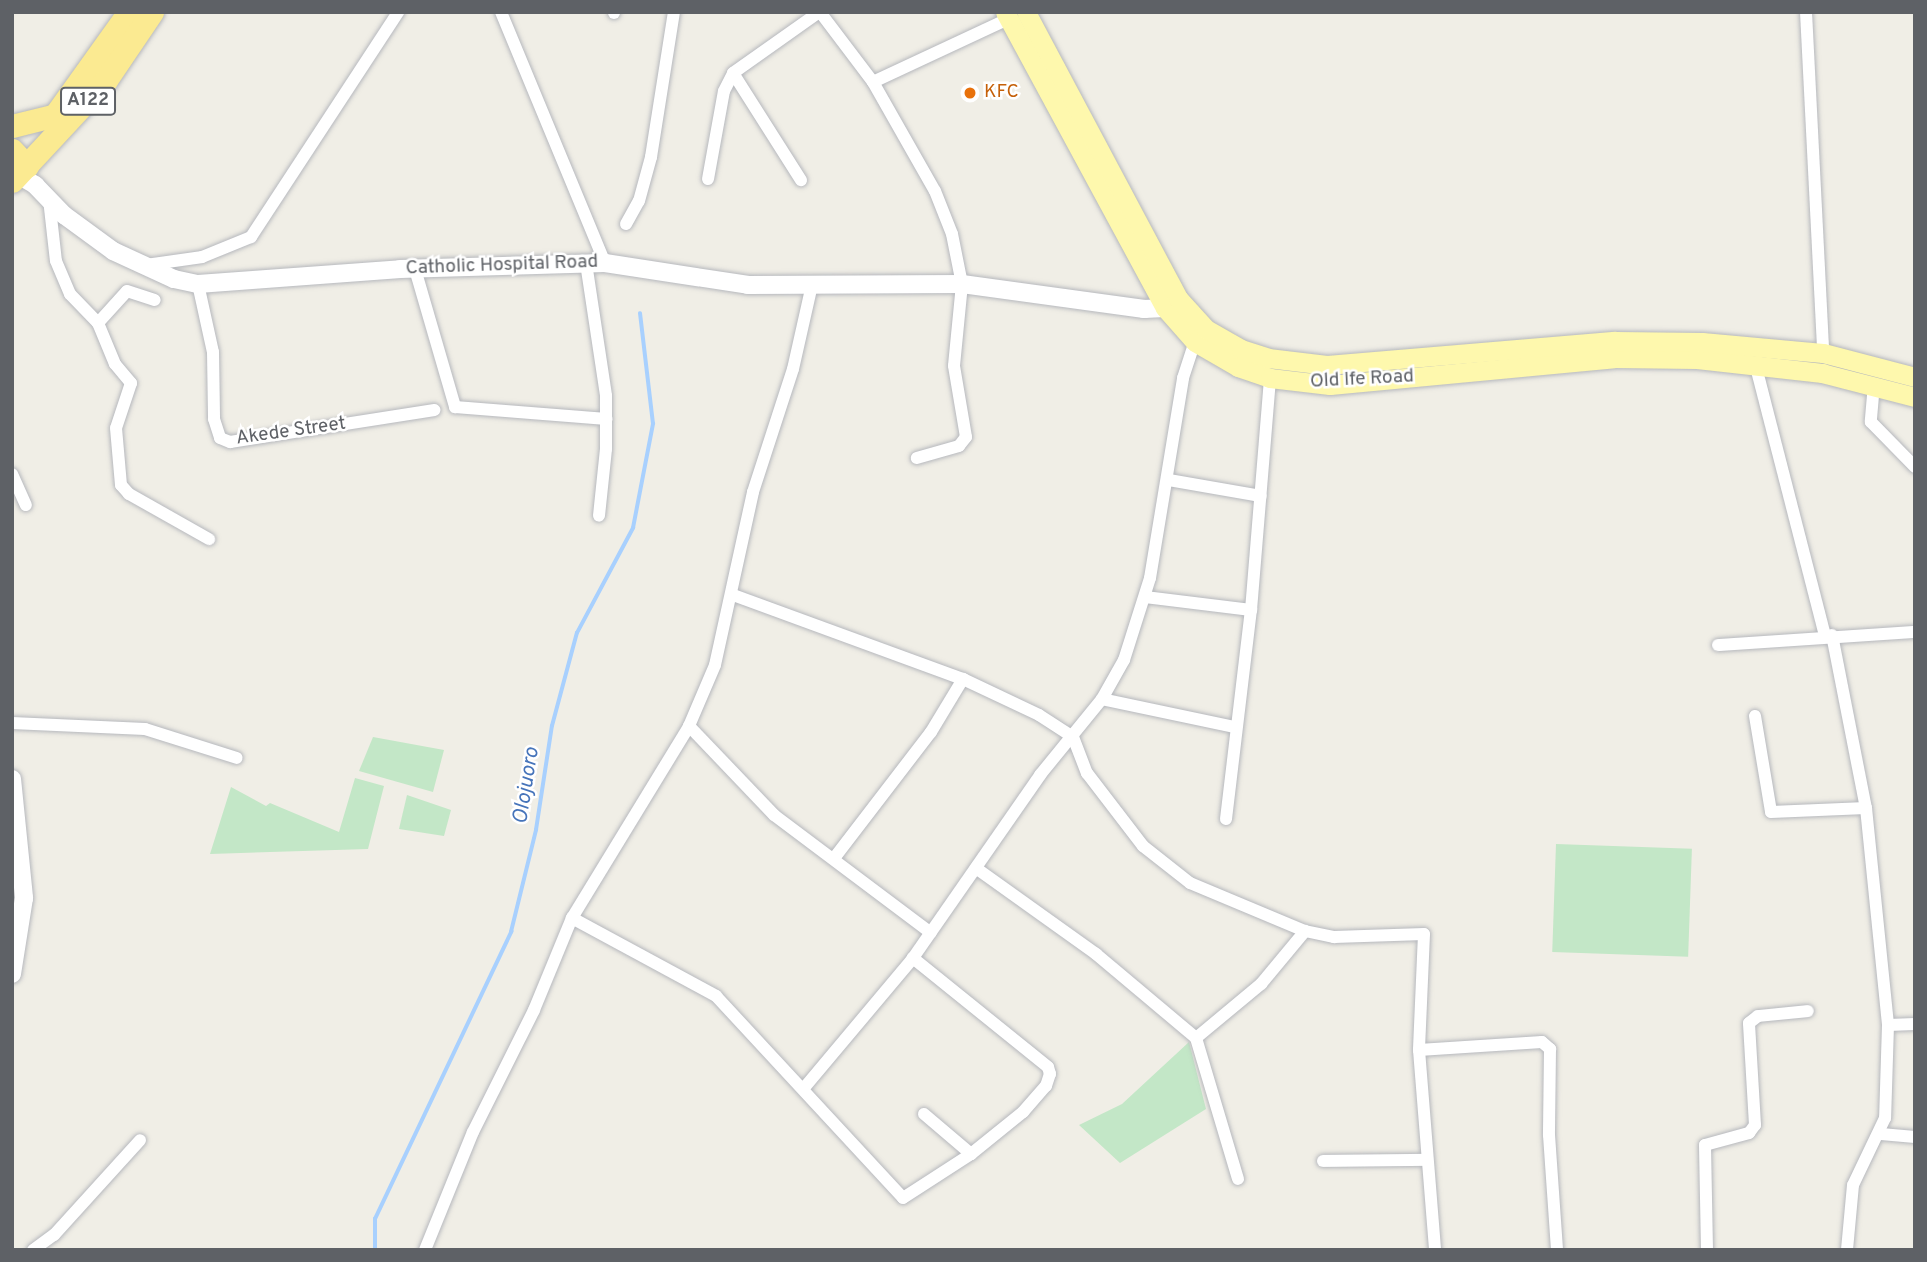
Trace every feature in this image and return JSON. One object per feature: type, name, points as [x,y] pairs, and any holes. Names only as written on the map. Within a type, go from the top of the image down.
[{"type":"highway","name":"A122","points":[[18,167],[129,12]]},
{"type":"highway","name":"A122","points":[[18,167],[106,80],[152,12]]},
{"type":"highway","points":[[12,126],[56,115]]},
{"type":"main road","name":"Old Ife Road","points":[[1013,14],[1178,298],[1224,342],[1268,358],[1327,365],[1615,341],[1756,345],[1823,353],[1915,377]]},
{"type":"main road","name":"Old Ife Road","points":[[1013,14],[1165,308],[1195,342],[1238,367],[1270,378],[1330,385],[1614,358],[1755,363],[1874,384],[1915,397]]},
{"type":"street","points":[[142,266],[202,257],[251,237],[398,12]]},
{"type":"street","points":[[501,12],[605,263]]},
{"type":"street","points":[[626,224],[639,201],[651,157],[674,12]]},
{"type":"street","points":[[708,179],[724,91],[733,73],[820,12],[873,82],[943,210],[962,284],[953,348],[966,437],[959,446],[917,458]]},
{"type":"street","points":[[1806,12],[1823,353]]},
{"type":"street","points":[[873,82],[1013,14]]},
{"type":"street","points":[[733,73],[801,180]]},
{"type":"street","name":"Catholic Hospital Road","points":[[18,167],[90,237],[142,266],[198,284],[415,269],[586,262],[712,282],[812,285],[962,284],[1144,309],[1165,308]]},
{"type":"street","points":[[49,199],[56,261],[78,306],[98,323],[115,364],[132,387],[116,428],[121,485],[129,495],[209,540]]},
{"type":"street","points":[[586,262],[602,354],[607,419],[599,516]]},
{"type":"street","points":[[415,269],[455,407],[607,419]]},
{"type":"street","name":"Akede Street","points":[[198,284],[213,352],[214,419],[220,438],[230,442],[435,411]]},
{"type":"street","points":[[425,1250],[473,1132],[534,1010],[572,919],[637,805],[689,726],[715,665],[733,595],[753,492],[793,369],[812,285]]},
{"type":"street","points":[[98,323],[127,291],[155,300]]},
{"type":"street","points":[[804,1088],[913,958],[1040,775],[1102,699],[1132,641],[1145,597],[1169,480],[1183,379],[1195,342]]},
{"type":"street","points":[[1755,363],[1829,635],[1866,808],[1888,1025],[1881,1134],[1853,1185],[1847,1250]]},
{"type":"street","points":[[1226,819],[1251,610],[1270,378]]},
{"type":"street","points":[[1874,384],[1870,409],[1876,432],[1915,467]]},
{"type":"street","points":[[12,474],[26,505]]},
{"type":"street","points":[[1169,480],[1261,496]]},
{"type":"street","points":[[733,595],[963,679],[1039,715],[1073,737],[1087,773],[1143,846],[1166,868],[1189,883],[1305,931],[1351,939],[1416,931],[1424,934],[1419,1050],[1435,1250]]},
{"type":"street","points":[[1145,597],[1251,610]]},
{"type":"street","points":[[1718,645],[1829,635],[1915,632]]},
{"type":"street","points":[[835,857],[931,732],[963,679]]},
{"type":"street","points":[[1102,699],[1235,727]]},
{"type":"street","points":[[1755,716],[1770,812],[1866,808]]},
{"type":"street","points":[[12,723],[145,729],[237,758]]},
{"type":"street","points":[[689,726],[755,799],[835,857],[930,933]]},
{"type":"street","points":[[12,779],[24,898],[12,974]]},
{"type":"street","points":[[976,868],[1096,954],[1196,1038],[1238,1179]]},
{"type":"street","points":[[572,919],[703,986],[804,1088],[903,1198],[971,1154],[1023,1112],[1046,1086],[1048,1067],[913,958]]},
{"type":"street","points":[[1196,1038],[1261,984],[1305,931]]},
{"type":"street","points":[[1707,1250],[1705,1145],[1749,1133],[1755,1125],[1749,1023],[1758,1016],[1808,1010]]},
{"type":"street","points":[[1888,1025],[1915,1024]]},
{"type":"street","points":[[1419,1050],[1542,1042],[1550,1049],[1549,1135],[1557,1250]]},
{"type":"street","points":[[924,1114],[971,1154]]},
{"type":"street","points":[[1881,1134],[1915,1138]]},
{"type":"street","points":[[33,1250],[54,1235],[140,1140]]},
{"type":"street","points":[[1323,1161],[1427,1160]]},
{"type":"green space","points":[[373,737],[444,750],[433,792],[359,771]]},
{"type":"green space","points":[[355,778],[384,786],[368,849],[210,854],[231,787],[266,806],[270,803],[339,832]]},
{"type":"green space","points":[[407,795],[451,810],[444,836],[399,829]]},
{"type":"green space","points":[[1556,844],[1692,849],[1688,957],[1552,952]]},
{"type":"green space","points":[[1189,1042],[1206,1109],[1120,1163],[1079,1125],[1122,1104]]},
{"type":"waterway","name":"Olojuoro","points":[[375,1250],[375,1219],[511,932],[536,830],[552,726],[577,633],[633,528],[653,424],[640,314]]},
{"type":"place","name":"KFC","points":[[970,93]]}]
